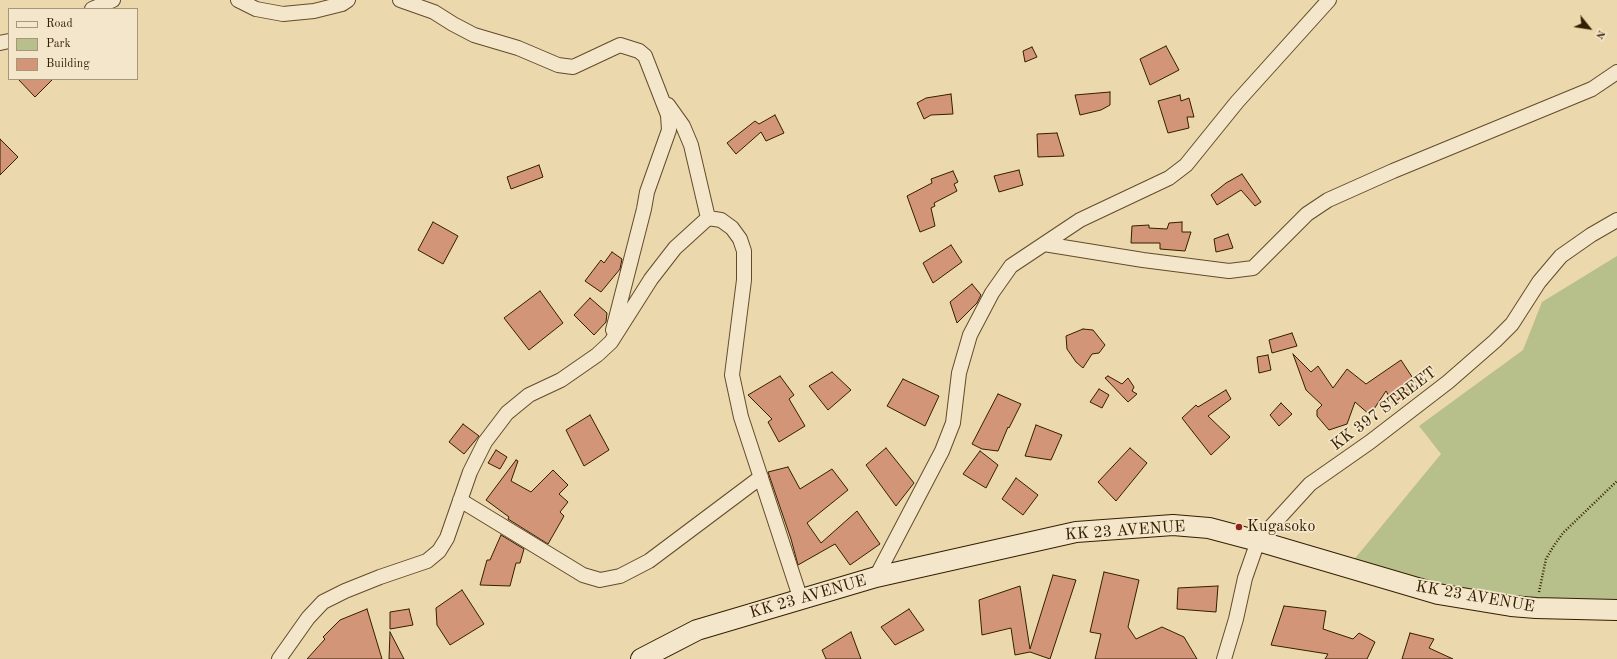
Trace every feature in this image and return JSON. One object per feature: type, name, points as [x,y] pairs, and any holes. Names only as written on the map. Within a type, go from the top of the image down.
[{"type":"main road","name":"KK 23 AVENUE","points":[[649,657],[697,630],[876,578],[1076,532],[1173,525],[1209,528],[1438,594],[1511,606],[1617,610]]},
{"type":"street","points":[[94,8],[113,0]]},
{"type":"street","points":[[238,0],[256,9],[283,14],[314,11],[342,4],[348,0]]},
{"type":"street","points":[[400,0],[434,12],[474,35],[518,48],[558,65],[573,67],[620,45],[639,51],[645,56],[668,116],[669,130],[647,192],[611,342]]},
{"type":"street","points":[[876,578],[942,451],[953,422],[959,373],[970,335],[992,293],[1011,266],[1080,220],[1169,178],[1186,165],[1237,102],[1329,0]]},
{"type":"street","points":[[1044,244],[1143,260],[1229,271],[1253,268],[1307,214],[1328,200],[1393,171],[1592,89],[1617,72]]},
{"type":"street","points":[[661,98],[674,112],[691,145],[708,218]]},
{"type":"street","points":[[279,659],[308,618],[323,602],[345,591],[380,577],[427,561],[439,551],[447,538],[470,472],[485,442],[507,413],[529,395],[561,380],[597,355],[611,342],[651,279],[665,260],[675,248],[708,218]]},
{"type":"street","points":[[708,218],[721,220],[732,228],[740,239],[744,251],[744,280],[732,375],[741,417],[801,600]]},
{"type":"street","name":"KK 397 STREET","points":[[1224,659],[1236,619],[1245,578],[1258,541],[1310,484],[1370,442],[1448,382],[1495,341],[1512,324],[1539,282],[1561,256],[1591,235],[1617,220]]},
{"type":"street","points":[[460,500],[583,575],[600,580],[620,576],[649,561],[761,477]]},
{"type":"path","points":[[1536,608],[1541,576],[1546,559],[1553,547],[1563,533],[1617,481]]},
{"type":"green space","points":[[1617,256],[1617,601],[1497,600],[1352,562],[1441,454],[1419,426],[1523,350],[1542,302]]},
{"type":"building","points":[[1166,46],[1179,70],[1150,85],[1140,59]]},
{"type":"building","points":[[1032,47],[1037,57],[1025,62],[1023,51]]},
{"type":"building","points":[[19,80],[52,80],[35,97]]},
{"type":"building","points":[[1110,92],[1110,105],[1101,110],[1080,115],[1075,95]]},
{"type":"building","points":[[951,94],[953,114],[931,115],[924,119],[917,103],[926,98]]},
{"type":"building","points":[[1180,95],[1181,101],[1189,98],[1194,117],[1187,117],[1189,128],[1168,133],[1158,101]]},
{"type":"building","points":[[775,115],[784,133],[766,141],[761,132],[736,154],[727,143],[755,121],[759,124]]},
{"type":"building","points":[[1057,133],[1064,156],[1038,157],[1037,134]]},
{"type":"building","points":[[0,139],[18,157],[0,175]]},
{"type":"building","points":[[539,165],[543,177],[511,189],[507,177]]},
{"type":"building","points":[[1019,170],[1023,185],[999,192],[994,176]]},
{"type":"building","points":[[953,171],[958,182],[954,184],[957,191],[934,203],[935,206],[931,208],[935,226],[920,232],[907,196],[932,183],[931,179]]},
{"type":"building","points":[[1242,174],[1261,202],[1255,206],[1241,190],[1217,205],[1211,195],[1226,183]]},
{"type":"building","points":[[433,222],[458,236],[443,264],[418,250]]},
{"type":"building","points":[[1182,222],[1182,232],[1191,232],[1185,251],[1160,249],[1160,243],[1131,243],[1132,226],[1149,225],[1149,228],[1167,229],[1169,223]]},
{"type":"building","points":[[1228,234],[1233,248],[1216,252],[1214,239]]},
{"type":"building","points":[[951,245],[962,262],[933,283],[923,263]]},
{"type":"building","points":[[612,252],[622,259],[620,269],[601,292],[585,281],[601,260],[604,263]]},
{"type":"building","points":[[972,284],[981,295],[977,303],[957,323],[950,302]]},
{"type":"building","points":[[540,291],[563,323],[529,350],[504,318]]},
{"type":"building","points":[[590,298],[607,313],[606,322],[594,335],[574,315]]},
{"type":"building","points":[[1083,329],[1093,330],[1105,345],[1099,353],[1092,354],[1083,368],[1076,362],[1067,349],[1066,336]]},
{"type":"building","points":[[1292,333],[1297,346],[1272,353],[1269,340]]},
{"type":"building","points":[[1293,354],[1311,372],[1318,366],[1333,388],[1347,369],[1366,384],[1401,360],[1418,386],[1393,403],[1386,391],[1370,415],[1355,402],[1347,424],[1329,430],[1317,416],[1317,410],[1322,405],[1306,390]]},
{"type":"building","points":[[1268,355],[1271,370],[1259,373],[1257,357]]},
{"type":"building","points":[[832,372],[851,390],[828,410],[809,386]]},
{"type":"building","points":[[780,376],[794,395],[789,399],[805,426],[779,442],[768,422],[772,419],[748,395]]},
{"type":"building","points":[[1108,376],[1122,384],[1128,378],[1134,387],[1132,391],[1137,394],[1128,402],[1105,378]]},
{"type":"building","points":[[903,379],[939,396],[925,426],[887,406]]},
{"type":"building","points":[[1099,389],[1109,395],[1102,408],[1090,402]]},
{"type":"building","points":[[1226,390],[1231,399],[1208,416],[1230,437],[1211,455],[1182,418],[1196,405],[1198,407]]},
{"type":"building","points":[[998,394],[1021,404],[1009,428],[1008,427],[998,451],[982,449],[972,444]]},
{"type":"building","points":[[1281,403],[1292,414],[1279,426],[1270,415]]},
{"type":"building","points":[[590,415],[609,450],[584,466],[566,430]]},
{"type":"building","points":[[463,424],[479,436],[464,454],[449,442]]},
{"type":"building","points":[[1036,425],[1062,435],[1051,460],[1025,456]]},
{"type":"building","points":[[886,448],[914,483],[896,506],[866,465]]},
{"type":"building","points":[[1130,448],[1147,463],[1116,501],[1098,482]]},
{"type":"building","points":[[496,450],[507,457],[500,469],[488,463]]},
{"type":"building","points":[[980,451],[998,465],[986,488],[963,474]]},
{"type":"building","points":[[516,460],[518,461],[511,481],[531,492],[553,470],[568,485],[559,494],[568,502],[560,512],[564,516],[548,544],[508,519],[509,517],[486,500]]},
{"type":"building","points":[[788,467],[800,489],[832,469],[848,490],[807,523],[821,543],[857,511],[880,544],[850,565],[835,544],[798,565],[791,539],[768,472]]},
{"type":"building","points":[[1016,478],[1038,495],[1023,515],[1002,499]]},
{"type":"building","points":[[501,535],[524,549],[520,563],[516,563],[510,586],[480,585],[487,560],[490,560]]},
{"type":"building","points":[[1104,572],[1139,580],[1128,627],[1136,639],[1162,627],[1184,637],[1197,659],[1095,659],[1101,634],[1090,632]]},
{"type":"building","points":[[1053,575],[1076,580],[1050,659],[1030,652],[1015,655],[1011,628],[982,635],[979,600],[1020,586],[1030,649]]},
{"type":"building","points":[[1218,586],[1216,612],[1177,609],[1178,588]]},
{"type":"building","points":[[462,590],[484,624],[450,645],[437,625],[436,608]]},
{"type":"building","points":[[1284,606],[1326,611],[1323,629],[1353,639],[1359,633],[1375,642],[1367,659],[1325,659],[1328,654],[1271,645]]},
{"type":"building","points":[[367,609],[382,659],[307,659],[325,639],[323,637],[340,620]]},
{"type":"building","points":[[409,609],[413,625],[390,629],[390,612]]},
{"type":"building","points":[[909,609],[924,630],[895,645],[881,627]]},
{"type":"building","points":[[390,632],[404,659],[389,659]]},
{"type":"building","points":[[851,632],[861,659],[826,659],[822,650]]},
{"type":"building","points":[[1410,633],[1434,639],[1429,648],[1453,659],[1402,659]]},
{"type":"place","name":"Kugasoko","points":[[1239,527]]}]
